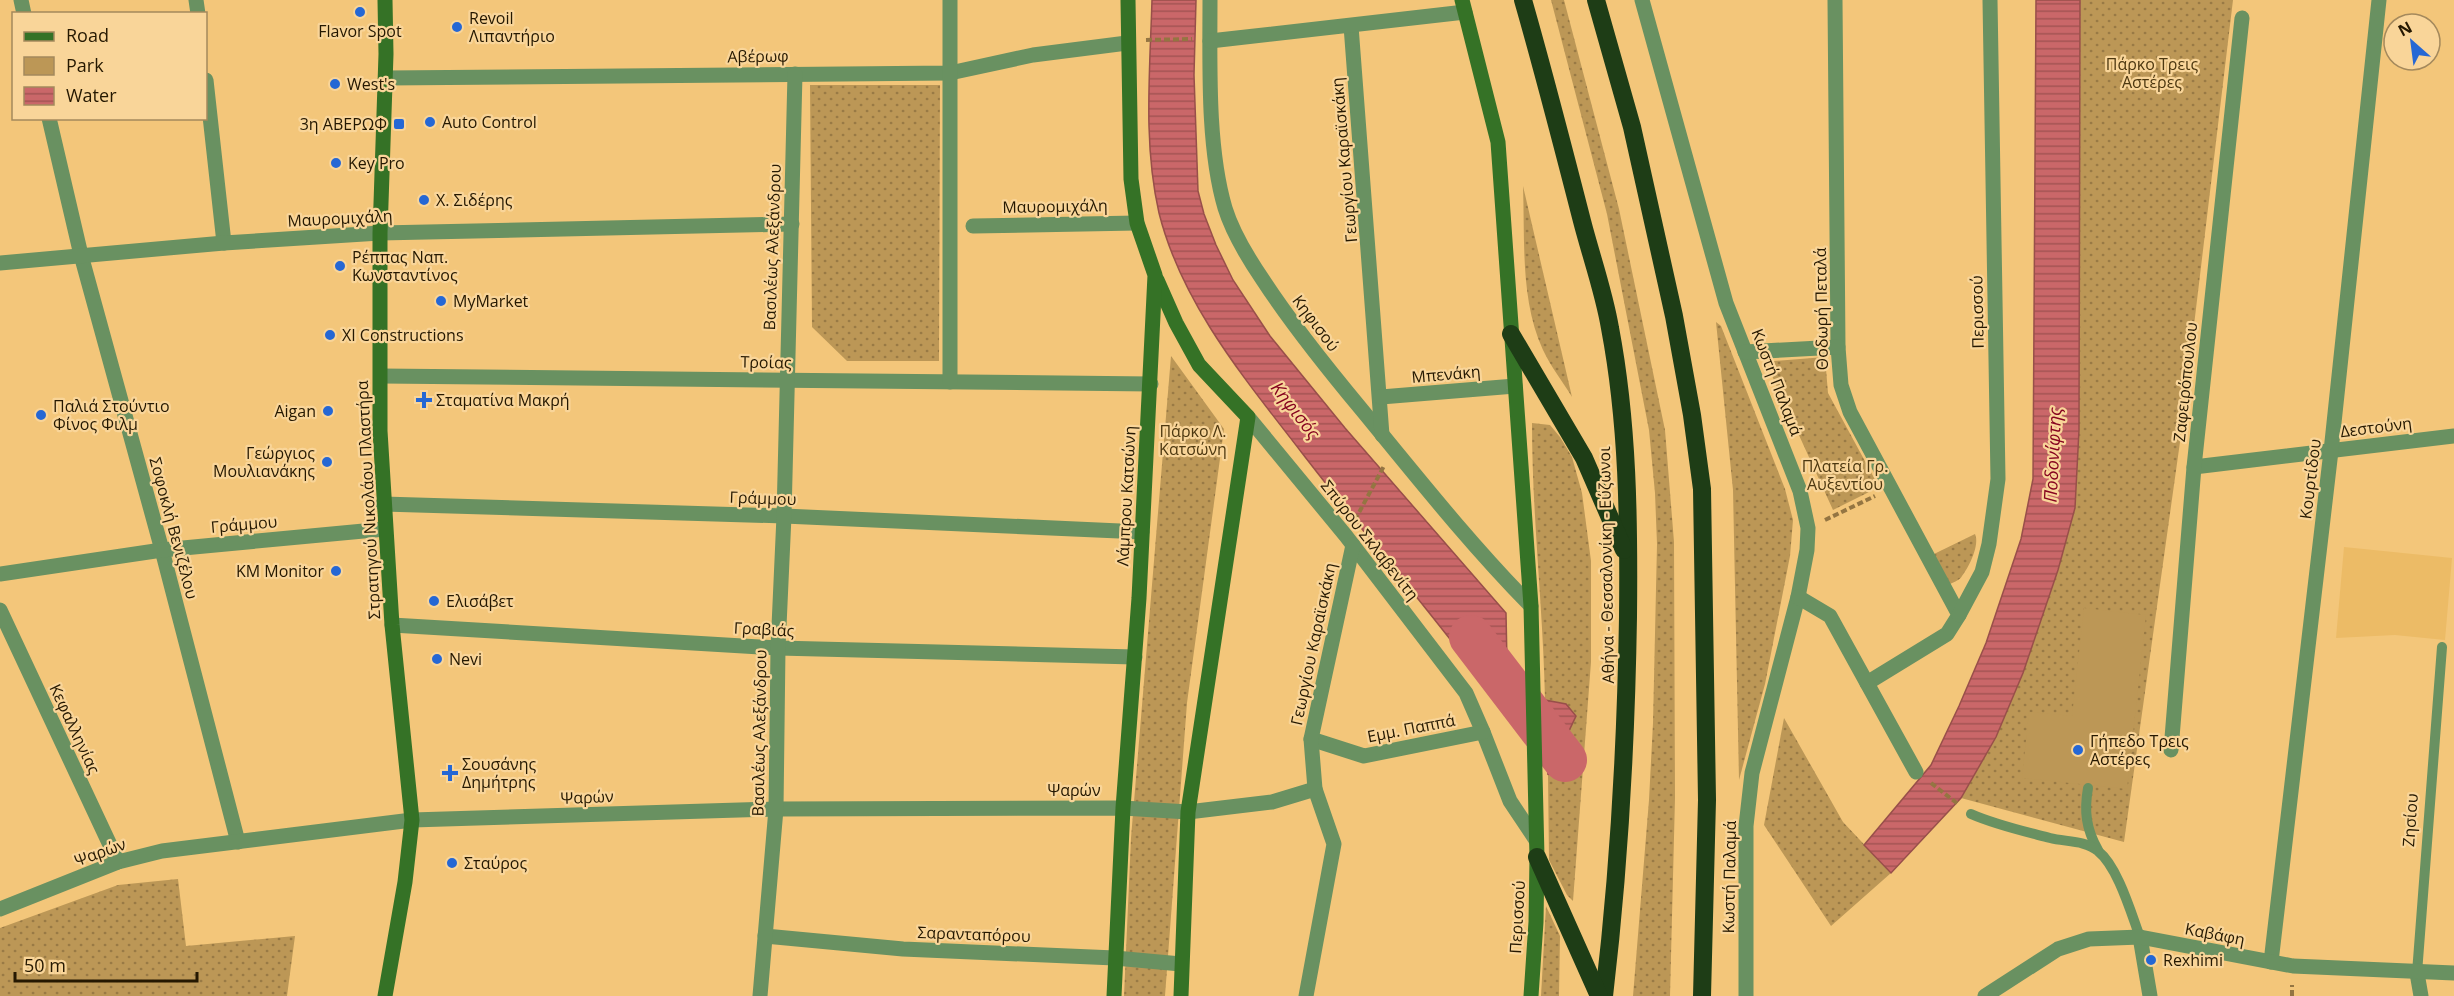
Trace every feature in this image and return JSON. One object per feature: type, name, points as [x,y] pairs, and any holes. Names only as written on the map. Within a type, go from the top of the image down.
[{"type":"highway","name":"Αθήνα - Θεσσαλονίκη - Εύζωνοι","points":[[1523,0],[1562,137],[1610,327],[1624,441],[1628,559],[1626,727],[1622,804],[1604,996]]},
{"type":"highway","points":[[1596,0],[1632,127],[1674,316],[1692,415],[1702,489],[1707,800],[1702,996]]},
{"type":"highway","points":[[1511,334],[1584,458],[1628,559]]},
{"type":"highway","points":[[1537,849],[1599,996]]},
{"type":"street","name":"Στρατηγού Νικολάου Πλαστήρα","points":[[385,0],[386,78],[380,233],[383,504],[392,625],[412,820],[405,882],[385,996]]},
{"type":"street","points":[[950,382],[951,0]]},
{"type":"street","name":"Λάμπρου Κατσώνη","points":[[1114,996],[1114,958],[1123,808],[1135,657],[1151,384],[1155,274],[1137,222],[1131,179],[1128,0]]},
{"type":"street","name":"Κηφισού","points":[[1210,0],[1206,40],[1217,169],[1225,208],[1245,254],[1290,322],[1393,450],[1485,560],[1531,606]]},
{"type":"street","name":"Κωστή Παλαμά","points":[[1642,0],[1726,303],[1800,491],[1808,528],[1808,550],[1798,597],[1752,773],[1746,826],[1748,996]]},
{"type":"street","name":"Θοδωρή Πεταλά","points":[[1835,0],[1838,347],[1841,385],[1850,412],[1959,615]]},
{"type":"street","name":"Περισσού","points":[[1959,615],[1982,572],[1989,544],[1998,478],[1990,0]]},
{"type":"street","name":"Κουρτίδου","points":[[2271,962],[2331,451],[2379,0]]},
{"type":"street","points":[[1206,40],[1351,26],[1463,6],[1497,142],[1531,606],[1537,849]]},
{"type":"street","name":"Ζαφειρόπουλου","points":[[2171,750],[2194,467],[2241,18]]},
{"type":"street","name":"Γεωργίου Καραϊσκάκη","points":[[1351,26],[1381,397],[1382,435]]},
{"type":"street","name":"Αβέρωφ","points":[[386,78],[950,73],[1033,55],[1127,43]]},
{"type":"street","name":"Βασιλέως Αλεξάνδρου","points":[[760,996],[776,809],[778,648],[784,516],[795,74]]},
{"type":"street","points":[[207,89],[224,243]]},
{"type":"street","name":"Σοφοκλή Βενιζέλου","points":[[49,120],[81,255],[162,550],[238,842]]},
{"type":"street","name":"Μαυρομιχάλη","points":[[973,226],[1137,222]]},
{"type":"street","name":"Μαυρομιχάλη","points":[[0,263],[224,243],[380,233],[792,224]]},
{"type":"street","name":"Σπύρου Σκλαβενίτη","points":[[1155,274],[1176,323],[1199,365],[1248,417],[1349,541],[1466,693],[1510,801],[1537,849]]},
{"type":"street","points":[[1745,352],[1838,347]]},
{"type":"street","name":"Τροίας","points":[[381,376],[1151,384]]},
{"type":"street","name":"Μπενάκη","points":[[1381,397],[1515,386]]},
{"type":"street","points":[[1181,996],[1188,812],[1248,417]]},
{"type":"street","name":"Δεστούνη","points":[[2194,467],[2454,436]]},
{"type":"street","name":"Γράμμου","points":[[383,504],[784,516],[1142,532]]},
{"type":"street","name":"Γράμμου","points":[[0,574],[162,550],[385,529]]},
{"type":"street","name":"Γεωργίου Καραϊσκάκη","points":[[1306,996],[1334,844],[1315,789],[1311,739],[1349,541]]},
{"type":"street","points":[[1798,597],[1830,616],[1916,771]]},
{"type":"street","name":"Κεφαλληνίας","points":[[0,610],[118,862]]},
{"type":"street","points":[[1867,683],[1947,634],[1959,615]]},
{"type":"street","name":"Γραβιάς","points":[[392,625],[778,648],[1135,657]]},
{"type":"street","name":"Εμμ. Παππά","points":[[1311,739],[1364,756],[1483,732]]},
{"type":"street","points":[[1188,812],[1272,802],[1315,789]]},
{"type":"street","name":"Ψαρών","points":[[0,909],[118,862],[162,851],[412,820],[776,809],[1123,808],[1188,812]]},
{"type":"street","name":"Περισσού","points":[[1531,996],[1536,922],[1537,849]]},
{"type":"street","name":"Σαρανταπόρου","points":[[765,936],[903,949],[1114,958],[1181,964]]},
{"type":"street","points":[[2140,937],[2150,996]]},
{"type":"street","name":"Καβάφη","points":[[1985,996],[2058,949],[2089,939],[2140,937],[2293,966],[2454,973]]},
{"type":"street","name":"Ζησίου","points":[[2417,973],[2421,996]]},
{"type":"lane","name":"Ζησίου","points":[[2417,973],[2442,647]]},
{"type":"lane","points":[[2088,788],[2085,805],[2086,824],[2098,850],[2112,868],[2140,937]]},
{"type":"lane","points":[[1971,814],[1987,821],[2053,839],[2082,843],[2098,850]]},
{"type":"path","points":[[1149,40],[1206,40]]},
{"type":"path","points":[[1349,541],[1393,450]]},
{"type":"path","points":[[1808,528],[1890,489]]},
{"type":"path","points":[[1916,771],[1971,814]]},
{"type":"shaded area","points":[[2344,547],[2452,558],[2445,640],[2395,635],[2336,638]]},
{"type":"green space","points":[[1551,0],[1564,0],[1619,209],[1665,430],[1674,542],[1675,798],[1670,996],[1633,996],[1653,723],[1657,544],[1649,430],[1607,214]]},
{"type":"green space","name":"Πάρκο Τρεις Αστέρες","points":[[2080,0],[2233,0],[2180,442],[2124,842],[1961,798],[1996,737],[2023,673],[2058,570],[2079,430]]},
{"type":"green space","points":[[810,85],[940,85],[939,361],[847,361],[812,327]]},
{"type":"green space","points":[[1523,186],[1572,397],[1543,350],[1530,311],[1525,270]]},
{"type":"green space","points":[[1716,322],[1721,326],[1785,489],[1793,520],[1790,556],[1765,684],[1739,780],[1733,490]]},
{"type":"green space","name":"Πάρκο Λ. Κατσώνη","points":[[1171,356],[1224,429],[1187,703],[1165,996],[1124,996],[1131,838]]},
{"type":"green space","name":"Πλατεία Γρ. Αυξεντίου","points":[[1825,357],[1828,393],[1879,487],[1833,510],[1773,378],[1770,366],[1774,361]]},
{"type":"green space","points":[[1532,423],[1550,425],[1572,457],[1582,493],[1591,561],[1591,662],[1573,901],[1567,895],[1549,860],[1548,775],[1576,716],[1566,704],[1545,700]]},
{"type":"green space","points":[[1975,534],[1976,544],[1971,562],[1961,577],[1950,584],[1934,554]]},
{"type":"green space","points":[[2084,608],[2146,615],[2127,789],[2022,778],[2029,712],[2072,716]]},
{"type":"green space","points":[[1784,718],[1843,822],[1891,873],[1831,926],[1764,825]]},
{"type":"green space","points":[[178,879],[186,946],[295,936],[287,996],[0,996],[0,928],[118,885]]},
{"type":"green space","points":[[1546,906],[1560,936],[1559,996],[1541,996]]},
{"type":"water","points":[[1152,0],[1196,0],[1194,75],[1198,191],[1216,245],[1233,280],[1270,336],[1345,428],[1506,613],[1508,714],[1259,398],[1218,340],[1183,279],[1169,247],[1159,213],[1151,160],[1149,107]]},
{"type":"water","name":"Ποδονίφτης","points":[[2036,0],[2080,0],[2079,430],[2075,508],[2058,570],[2023,673],[1996,737],[1961,798],[1891,873],[1864,845],[1931,765],[1959,706],[1986,643],[2021,539],[2033,479]]},
{"type":"water","points":[[1545,700],[1566,704],[1576,716],[1548,775]]},
{"type":"waterway","name":"Κηφισός","points":[[1471,637],[1565,760]]},
{"type":"place","name":"Flavor Spot","points":[[360,12]]},
{"type":"place","name":"Revoil Λιπαντήριο","points":[[457,27]]},
{"type":"place","name":"West's","points":[[335,84]]},
{"type":"place","name":"Auto Control","points":[[430,122]]},
{"type":"place","name":"3η ΑΒΕΡΩΦ","points":[[399,124]]},
{"type":"place","name":"Key Pro","points":[[336,163]]},
{"type":"place","name":"Χ. Σιδέρης","points":[[424,200]]},
{"type":"place","name":"Ρέππας Ναπ. Κωνσταντίνος","points":[[340,266]]},
{"type":"place","name":"MyMarket","points":[[441,301]]},
{"type":"place","name":"XI Constructions","points":[[330,335]]},
{"type":"place","name":"Σταματίνα Μακρή","points":[[424,400]]},
{"type":"place","name":"Aigan","points":[[328,411]]},
{"type":"place","name":"Παλιά Στούντιο Φίνος Φιλμ","points":[[41,415]]},
{"type":"place","name":"Γεώργιος Μουλιανάκης","points":[[327,462]]},
{"type":"place","name":"KM Monitor","points":[[336,571]]},
{"type":"place","name":"Ελισάβετ","points":[[434,601]]},
{"type":"place","name":"Nevi","points":[[437,659]]},
{"type":"place","name":"Γήπεδο Τρεις Αστέρες","points":[[2078,750]]},
{"type":"place","name":"Σουσάνης Δημήτρης","points":[[450,773]]},
{"type":"place","name":"Σταύρος","points":[[452,863]]},
{"type":"place","name":"Rexhimi","points":[[2151,960]]}]
